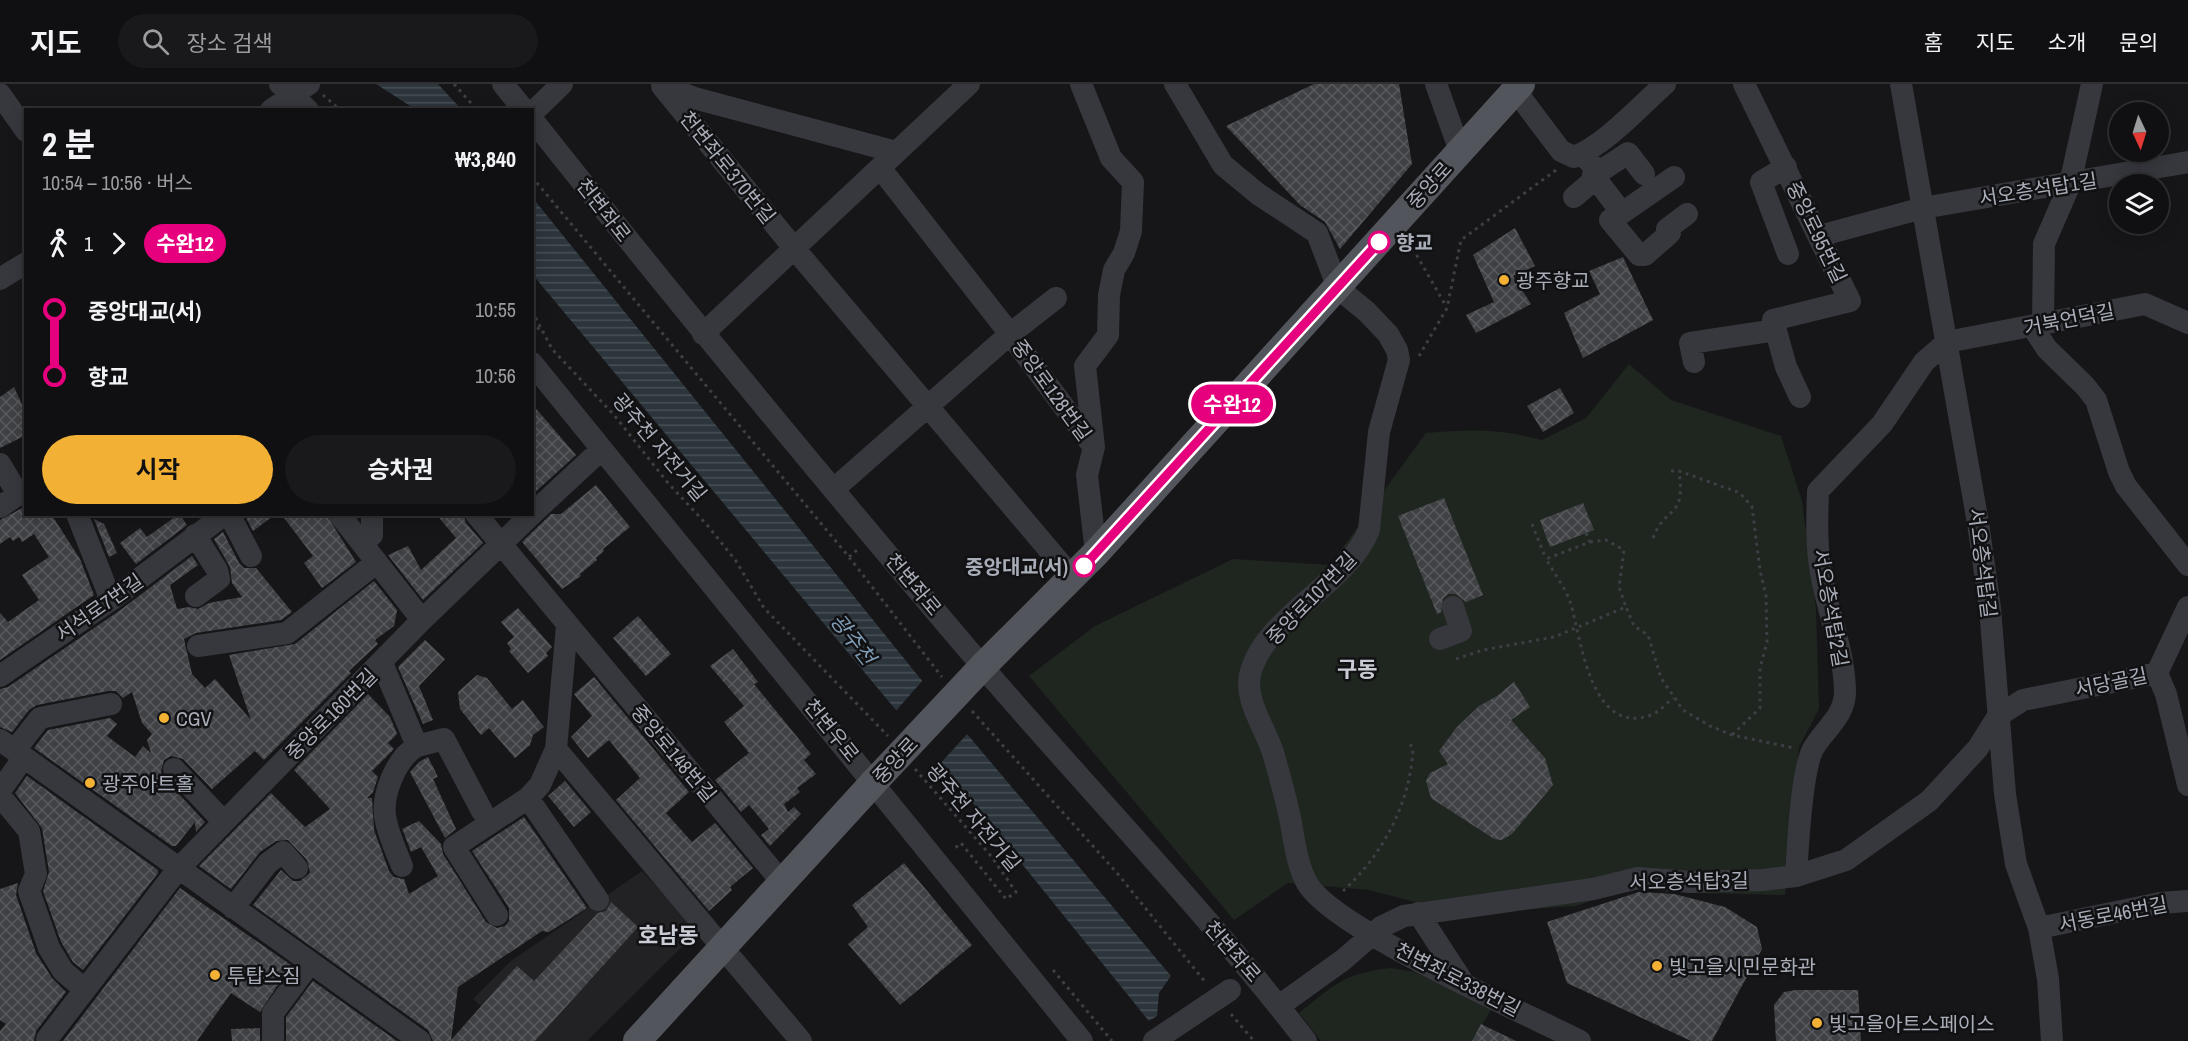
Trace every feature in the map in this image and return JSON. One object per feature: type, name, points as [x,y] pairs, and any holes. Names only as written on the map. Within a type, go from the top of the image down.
[{"type":"main road","name":"중앙로","points":[[637,1041],[782,881],[983,666],[1096,553],[1518,87]]},
{"type":"street","points":[[503,84],[522,108]]},
{"type":"street","points":[[534,111],[562,84]]},
{"type":"street","name":"중앙로128번길","points":[[1081,84],[1110,158],[1133,182],[1131,231],[1124,253],[1114,270],[1109,295],[1107,335],[1085,366],[1094,447],[1087,476],[1096,553]]},
{"type":"street","points":[[1175,84],[1195,122],[1223,165],[1258,194],[1317,233],[1338,288]]},
{"type":"street","points":[[1436,84],[1460,151]]},
{"type":"street","points":[[1578,155],[1665,84]]},
{"type":"street","name":"중앙로95번길","points":[[1744,84],[1850,301],[1773,320],[1776,330]]},
{"type":"street","name":"서오층석탑길","points":[[1901,84],[1986,579],[2005,794],[2016,864],[2039,928],[2048,979],[2052,1041]]},
{"type":"street","points":[[2092,84],[2070,184],[2044,244],[2038,325],[2047,350],[2085,386],[2096,400],[2119,472],[2126,486],[2188,565]]},
{"type":"street","points":[[658,85],[743,111],[896,152]]},
{"type":"street","name":"천변좌로370번길","points":[[658,85],[1072,577]]},
{"type":"street","points":[[1518,87],[1561,151],[1578,155],[1597,175],[1622,213]]},
{"type":"street","points":[[703,334],[793,247],[880,169],[954,88]]},
{"type":"street","points":[[274,108],[300,92]]},
{"type":"street","points":[[0,94],[24,128]]},
{"type":"street","name":"천변좌로","points":[[534,123],[703,334],[983,666],[1254,974],[1306,1041]]},
{"type":"street","points":[[1574,196],[1597,175],[1628,153],[1644,174]]},
{"type":"street","name":"서오층석탑1길","points":[[1820,236],[1923,207],[2070,184],[2188,162]]},
{"type":"street","points":[[1786,167],[1761,182],[1788,254]]},
{"type":"street","name":"중앙로128번길","points":[[880,169],[1010,334],[1094,447]]},
{"type":"street","points":[[1674,177],[1610,220],[1639,255],[1645,255],[1670,233],[1667,229],[1687,214]]},
{"type":"street","points":[[0,279],[24,264]]},
{"type":"street","name":"중앙로107번길","points":[[1333,908],[1308,884],[1301,868],[1271,743],[1252,703],[1250,672],[1275,632],[1346,564],[1364,541],[1369,530],[1379,432],[1398,369],[1397,350],[1388,334],[1367,312],[1338,288]]},
{"type":"street","points":[[834,489],[1010,334],[1056,298]]},
{"type":"street","name":"거북언덕길","points":[[1947,342],[2145,304],[2188,323]]},
{"type":"street","points":[[1694,362],[1690,344],[1776,330],[1786,367],[1800,397]]},
{"type":"street","name":"서오층석탑2길","points":[[1796,876],[1804,792],[1813,750],[1835,723],[1845,693],[1842,664],[1821,576],[1817,519],[1818,491],[1882,424],[1924,362],[1947,342]]},
{"type":"street","name":"천변우로","points":[[534,365],[1082,1041]]},
{"type":"street","points":[[534,512],[602,449]]},
{"type":"street","points":[[0,464],[14,497]]},
{"type":"street","points":[[78,516],[111,600]]},
{"type":"street","name":"서석로7번길","points":[[0,676],[111,600],[224,516]]},
{"type":"street","name":"서석로7번길","points":[[228,516],[244,539],[250,556]]},
{"type":"street","points":[[341,516],[423,620]]},
{"type":"street","points":[[362,543],[372,535],[372,516]]},
{"type":"street","points":[[478,516],[501,543]]},
{"type":"street","points":[[382,663],[530,516]]},
{"type":"street","points":[[195,536],[217,570],[219,579],[196,596]]},
{"type":"street","name":"중앙로148번길","points":[[501,543],[782,881]]},
{"type":"street","points":[[198,646],[287,633],[377,562]]},
{"type":"street","points":[[1440,639],[1461,631],[1453,607]]},
{"type":"street","name":"서당골길","points":[[1998,716],[2024,700],[2157,673],[2188,607]]},
{"type":"street","points":[[497,915],[453,847],[528,798],[540,785],[556,749],[567,625]]},
{"type":"street","name":"중앙로160번길","points":[[47,1040],[178,869],[223,821],[382,663],[417,746]]},
{"type":"street","points":[[2157,673],[2166,694],[2188,785]]},
{"type":"street","points":[[85,990],[63,971],[49,948],[29,891],[36,874],[29,831],[2,797],[0,791],[13,749],[40,718],[111,704]]},
{"type":"street","name":"서오층석탑3길","points":[[1279,1006],[1343,960],[1372,934],[1392,921],[1418,913],[1593,889],[1638,878],[1691,882],[1763,880],[1796,876],[1846,860],[1929,801],[1978,748],[1998,716]]},
{"type":"street","points":[[402,866],[385,820],[384,806],[399,765],[407,752],[417,746],[444,739],[483,811]]},
{"type":"street","points":[[13,749],[420,1041]]},
{"type":"street","points":[[556,749],[801,1041]]},
{"type":"street","points":[[174,769],[223,821]]},
{"type":"street","points":[[528,798],[598,900]]},
{"type":"street","points":[[233,908],[268,863],[283,852],[297,868]]},
{"type":"street","name":"서동로46번길","points":[[2039,928],[2152,904],[2188,901]]},
{"type":"street","name":"천변좌로338번길","points":[[1333,908],[1372,934],[1463,983],[1580,1041]]},
{"type":"street","points":[[1418,913],[1463,983]]},
{"type":"street","points":[[273,1041],[273,1013],[310,963]]},
{"type":"street","points":[[1154,1041],[1254,974]]},
{"type":"path","points":[[454,84],[475,108]]},
{"type":"path","points":[[1398,369],[1418,357],[1447,308],[1461,240],[1578,155]]},
{"type":"path","points":[[534,179],[849,557],[925,658],[948,684]]},
{"type":"path","points":[[1392,226],[1410,242],[1447,308]]},
{"type":"path","name":"광주천 자전거길","points":[[534,316],[552,349],[614,415],[668,483],[708,526],[736,561],[764,608],[890,739]]},
{"type":"path","name":"광주천 자전거길","points":[[534,324],[546,337]]},
{"type":"path","points":[[1671,471],[1679,471],[1740,493],[1752,507],[1760,570],[1766,596],[1767,642],[1760,668],[1760,708],[1732,735]]},
{"type":"path","points":[[1653,538],[1659,526],[1678,506],[1682,490],[1679,471]]},
{"type":"path","points":[[1532,524],[1546,560],[1570,602],[1574,628],[1590,678],[1603,701],[1622,715],[1636,717],[1653,714],[1673,698]]},
{"type":"path","points":[[1586,533],[1590,542]]},
{"type":"path","points":[[1546,560],[1590,542],[1606,540],[1624,550],[1619,587],[1634,626],[1648,635],[1661,678],[1673,698],[1694,718],[1732,735],[1764,743],[1813,750]]},
{"type":"path","points":[[849,557],[857,550]]},
{"type":"path","points":[[1456,659],[1483,650],[1554,637],[1626,607]]},
{"type":"path","points":[[970,709],[1117,873],[1222,995],[1254,1041]]},
{"type":"path","points":[[1333,908],[1395,823],[1410,783],[1413,748],[1409,743]]},
{"type":"path","name":"광주천 자전거길","points":[[912,765],[991,856],[1016,892],[1006,899],[961,843],[952,849],[959,858]]},
{"type":"path","points":[[1050,966],[1112,1041]]},
{"type":"shaded area","points":[[1629,364],[1671,400],[1781,436],[1802,501],[1816,608],[1819,709],[1799,747],[1785,895],[1698,893],[1672,887],[1626,889],[1576,906],[1462,914],[1369,890],[1288,883],[1234,920],[1029,676],[1095,626],[1233,559],[1330,565],[1426,433],[1485,431],[1542,440],[1586,418]]},
{"type":"shaded area","points":[[642,871],[699,930],[587,1041],[520,1041],[473,999],[511,961]]},
{"type":"shaded area","points":[[1391,968],[1415,972],[1491,1010],[1472,1041],[1321,1041],[1299,1013],[1350,977]]},
{"type":"water","points":[[376,84],[438,84],[460,108],[413,108]]},
{"type":"water","name":"광주천","points":[[534,199],[919,677],[1171,976],[1165,1041],[946,770],[534,276]]},
{"type":"pier","points":[[924,679],[969,732],[938,766],[894,713]]},
{"type":"pier","points":[[1173,973],[1229,1041],[1161,1041],[1147,1022],[1157,1016],[1159,993]]},
{"type":"building","points":[[1314,84],[1399,84],[1412,164],[1340,249],[1325,222],[1300,205],[1226,126]]},
{"type":"building","points":[[1515,228],[1535,266],[1513,276],[1531,304],[1476,333],[1466,315],[1494,302],[1473,255]]},
{"type":"building","points":[[1623,257],[1653,320],[1583,358],[1564,313],[1600,294],[1589,271]]},
{"type":"building","points":[[14,387],[24,409],[24,436],[0,448],[0,397]]},
{"type":"building","points":[[1560,388],[1574,413],[1543,432],[1527,406]]},
{"type":"building","points":[[534,406],[576,455],[534,493]]},
{"type":"building","points":[[596,485],[630,527],[603,549],[604,551],[596,558],[597,560],[580,574],[581,576],[562,589],[522,542],[551,514],[561,514]]},
{"type":"building","points":[[1444,498],[1483,595],[1466,602],[1456,594],[1448,594],[1443,599],[1441,612],[1437,614],[1398,516]]},
{"type":"building","points":[[1583,503],[1594,530],[1550,547],[1540,520]]},
{"type":"building","points":[[24,507],[24,516],[52,516],[80,559],[94,595],[0,660],[0,613],[8,622],[39,600],[22,575],[49,557],[34,534],[22,542],[19,537],[13,541],[10,537],[0,544],[0,520]]},
{"type":"building","points":[[176,516],[180,516],[187,525],[136,564],[120,543],[140,528],[147,537]]},
{"type":"building","points":[[245,516],[273,516],[253,531]]},
{"type":"building","points":[[283,516],[327,516],[356,562],[322,588],[304,563],[313,556]]},
{"type":"building","points":[[438,516],[464,516],[466,523],[483,543],[423,600],[388,555],[408,546],[421,570],[456,538]]},
{"type":"building","points":[[94,519],[104,524],[117,553],[109,557]]},
{"type":"building","points":[[223,532],[239,563],[244,568],[256,568],[292,612],[281,620],[196,633],[184,639],[192,674],[205,688],[215,679],[251,720],[229,655],[295,644],[374,581],[397,610],[394,626],[375,640],[378,644],[264,760],[255,751],[212,789],[183,759],[171,756],[164,760],[161,772],[164,778],[205,822],[196,832],[195,822],[176,846],[172,846],[34,748],[48,730],[110,718],[117,724],[107,736],[135,757],[143,746],[151,753],[147,740],[152,734],[142,723],[132,692],[123,698],[116,691],[108,691],[37,705],[29,710],[12,732],[0,727],[0,689],[8,687],[119,611],[192,556],[198,565],[170,585],[177,609],[189,607],[198,609],[209,603],[242,597],[232,583],[230,567],[214,539]]},
{"type":"building","points":[[518,608],[552,647],[546,653],[548,656],[528,673],[509,651],[511,649],[507,643],[514,637],[501,622]]},
{"type":"building","points":[[638,616],[671,654],[646,676],[613,638]]},
{"type":"building","points":[[425,640],[445,659],[419,686],[433,720],[423,724],[398,667]]},
{"type":"building","points":[[733,649],[758,682],[754,684],[811,754],[804,760],[816,774],[797,788],[800,792],[784,804],[788,812],[794,807],[801,814],[770,846],[761,835],[769,829],[749,805],[741,812],[715,780],[749,753],[724,722],[744,706],[710,666]]},
{"type":"building","points":[[477,675],[487,678],[512,709],[523,700],[544,727],[533,735],[530,745],[515,758],[489,728],[481,735],[460,709],[458,692]]},
{"type":"building","points":[[594,677],[689,792],[666,813],[692,842],[715,823],[753,868],[730,887],[732,890],[709,911],[616,800],[640,778],[609,740],[588,758],[571,737],[592,716],[574,694]]},
{"type":"building","points":[[1514,682],[1530,707],[1511,720],[1545,758],[1553,785],[1512,834],[1502,840],[1494,839],[1431,798],[1426,781],[1430,773],[1448,764],[1439,751],[1457,727],[1479,706],[1497,696]]},
{"type":"building","points":[[368,694],[390,717],[397,734],[388,743],[394,749],[372,771],[378,777],[373,792],[367,798],[372,798],[374,830],[389,871],[394,877],[404,879],[409,894],[438,876],[421,847],[411,852],[402,829],[419,821],[441,844],[443,854],[486,922],[497,928],[505,926],[509,921],[509,908],[472,851],[524,817],[587,908],[549,932],[542,931],[458,987],[451,1040],[517,966],[534,981],[598,913],[606,911],[611,902],[638,927],[535,1041],[433,1041],[428,1030],[253,905],[281,870],[293,881],[300,881],[310,873],[307,860],[288,840],[276,841],[260,852],[231,889],[199,866],[271,793],[305,827],[330,809],[294,770]]},
{"type":"building","points":[[428,757],[438,777],[433,779],[456,829],[445,838],[410,772],[419,762]]},
{"type":"building","points":[[27,776],[158,870],[158,873],[83,970],[73,962],[61,942],[43,891],[49,872],[42,828],[15,793]]},
{"type":"building","points":[[565,781],[591,812],[574,827],[548,796]]},
{"type":"building","points":[[904,863],[972,945],[900,1005],[848,944],[868,927],[852,905]]},
{"type":"building","points":[[18,883],[16,895],[36,953],[52,978],[66,992],[36,1031],[34,1041],[0,1041],[0,1031],[6,1024],[0,1020],[0,889]]},
{"type":"building","points":[[180,888],[291,965],[260,1012],[231,993],[197,1041],[63,1041]]},
{"type":"building","name":"빛고을시민문화관","points":[[1639,892],[1674,894],[1725,907],[1757,927],[1762,949],[1712,1041],[1691,1041],[1567,983],[1547,922]]},
{"type":"building","points":[[313,981],[397,1041],[286,1041],[286,1017]]},
{"type":"building","name":"빛고을아트스페이스","points":[[1858,990],[1861,1041],[1776,1041],[1774,1005],[1784,992]]},
{"type":"building","points":[[1481,1024],[1516,1041],[1472,1041]]},
{"type":"building","points":[[260,1028],[260,1041],[232,1041],[231,1029]]},
{"type":"bus line","name":"수완12","points":[[1084,566],[1379,242]]},
{"type":"place","name":"향교","points":[[1379,242]]},
{"type":"place","name":"광주향교","points":[[1504,280]]},
{"type":"place","name":"중앙대교(서)","points":[[1084,566]]},
{"type":"place","name":"CGV","points":[[164,718]]},
{"type":"place","name":"광주아트홀","points":[[90,783]]},
{"type":"place","name":"빛고을시민문화관","points":[[1657,966]]},
{"type":"place","name":"투탑스짐","points":[[215,975]]},
{"type":"place","name":"빛고을아트스페이스","points":[[1817,1023]]},
{"type":"district","name":"구동","points":[[1357,669]]},
{"type":"district","name":"호남동","points":[[668,935]]}]
